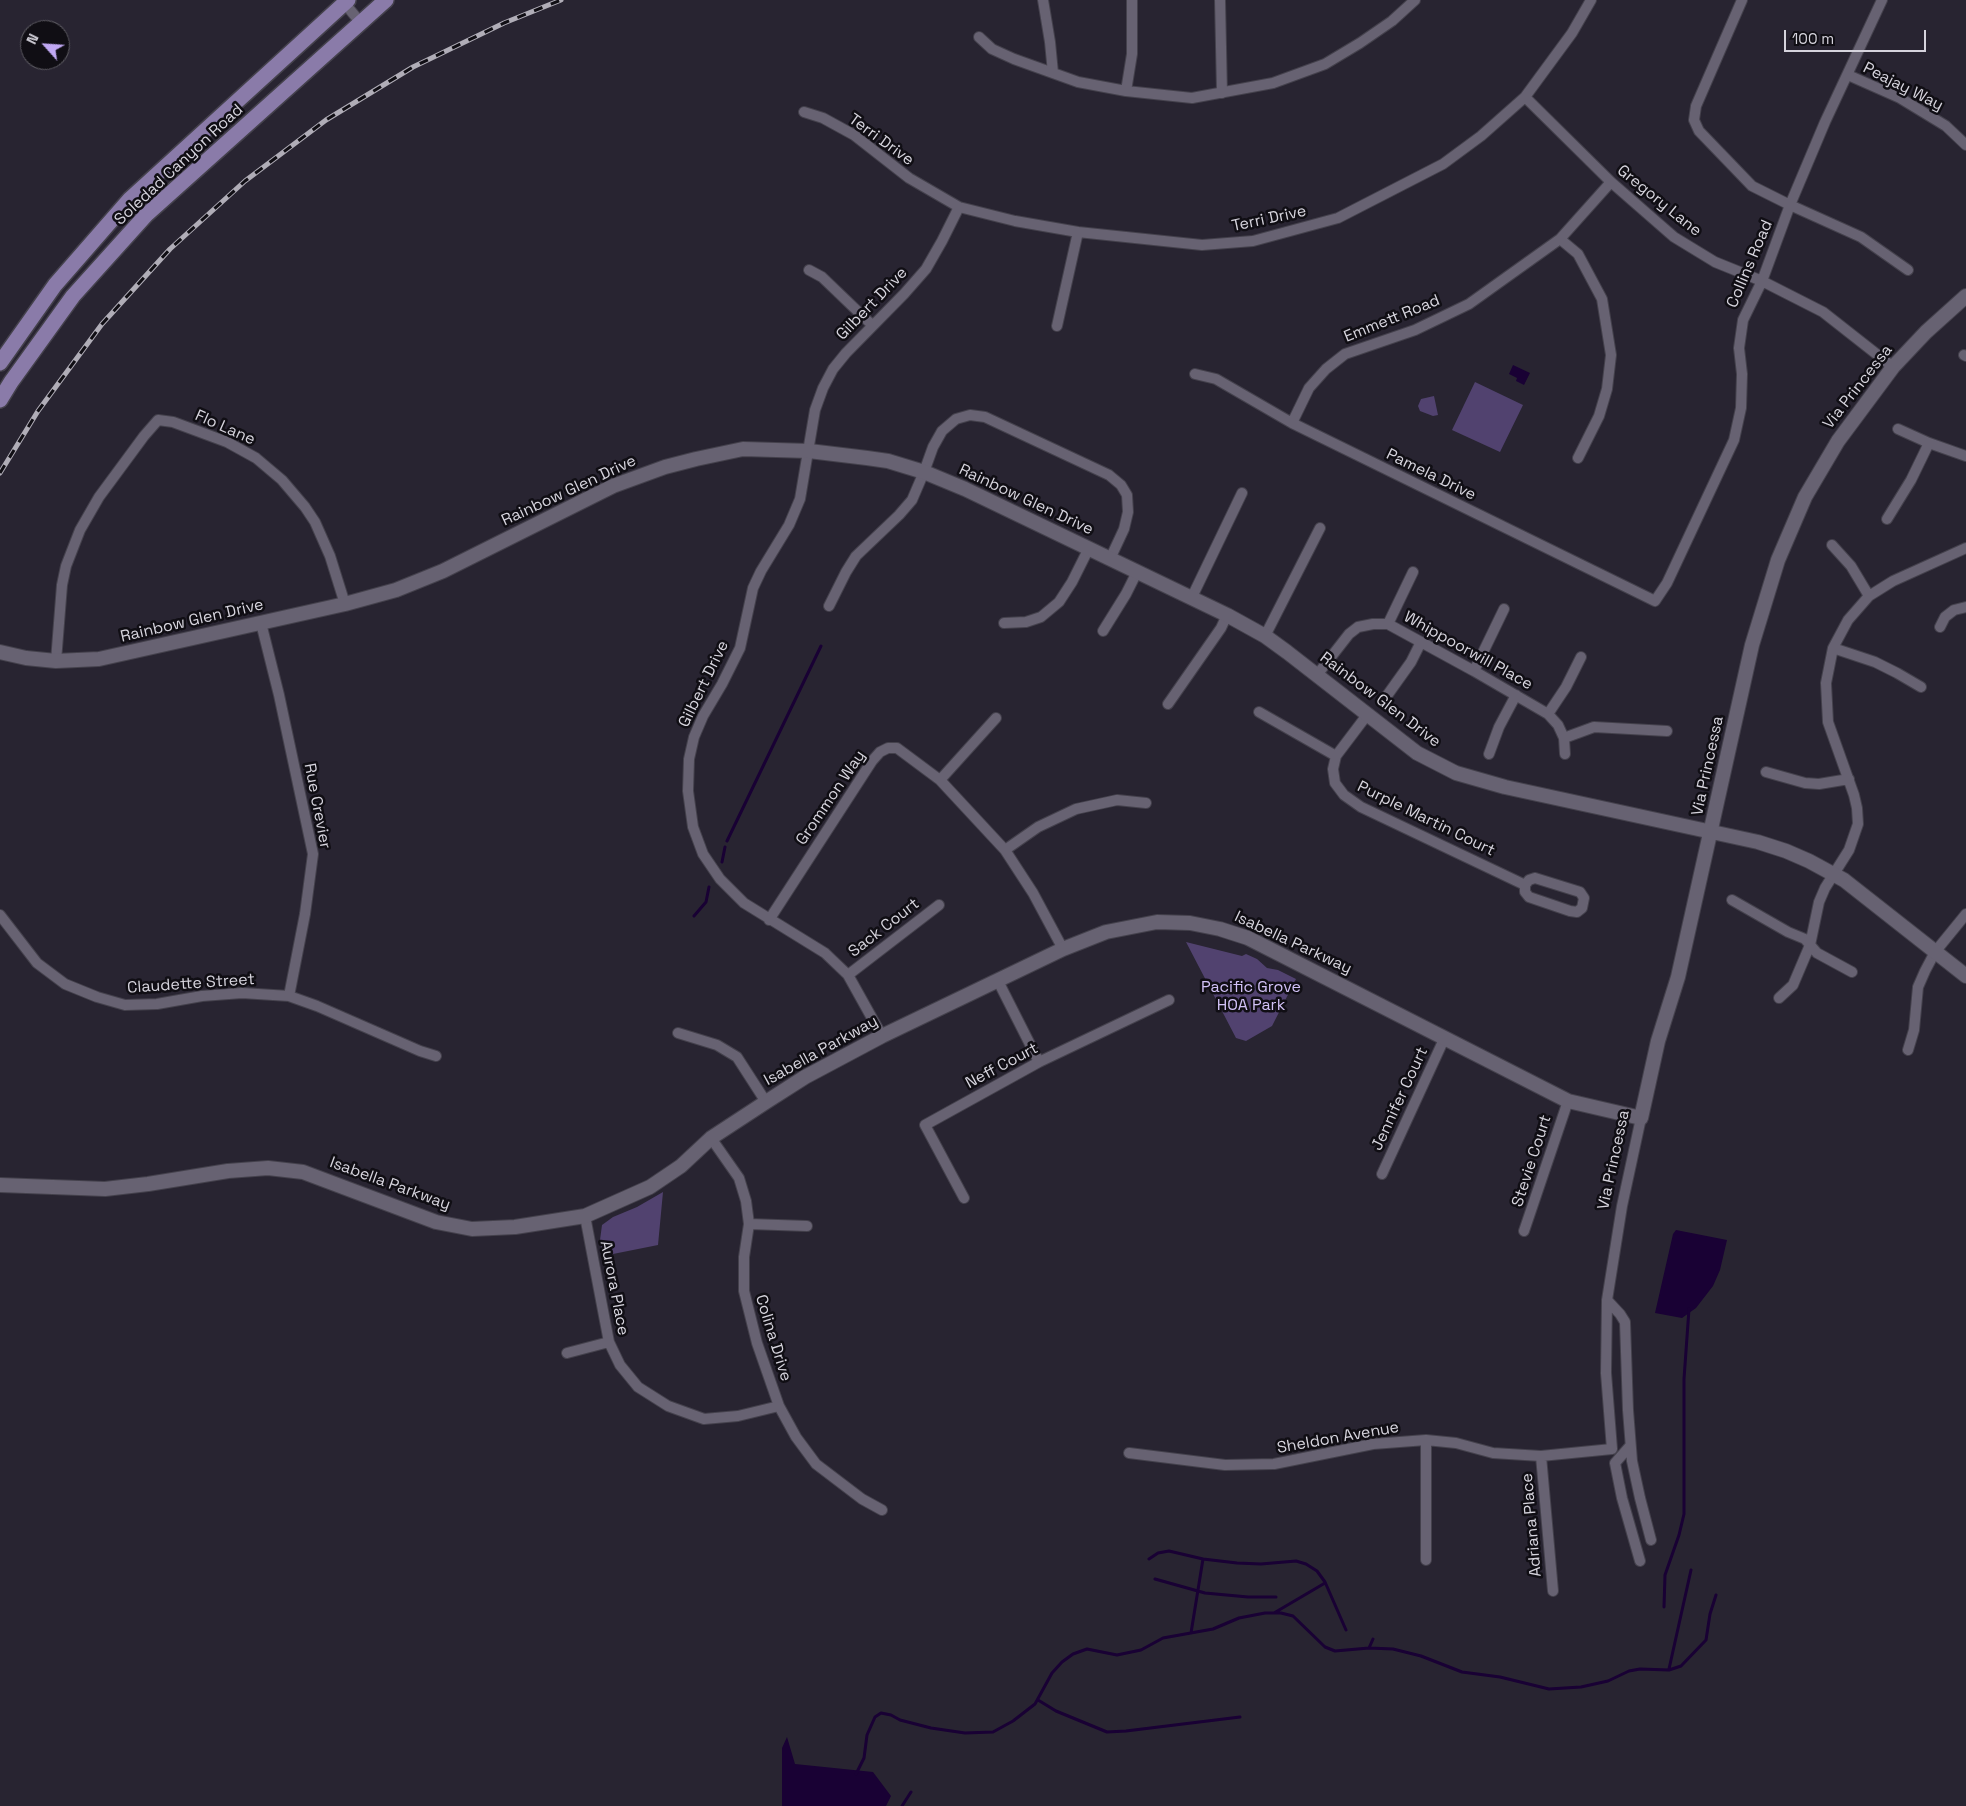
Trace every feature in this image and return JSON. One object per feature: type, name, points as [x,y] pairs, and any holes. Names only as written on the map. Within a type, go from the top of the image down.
[{"type":"main road","name":"Soledad Canyon Road","points":[[0,400],[73,296],[146,215],[386,0]]},
{"type":"main road","name":"Soledad Canyon Road","points":[[0,363],[55,285],[130,199],[345,1]]},
{"type":"street","points":[[1043,0],[1053,73]]},
{"type":"street","points":[[1126,91],[1132,54],[1132,0]]},
{"type":"street","points":[[1220,0],[1222,93]]},
{"type":"street","points":[[979,37],[992,49],[1078,82],[1126,91],[1192,98],[1273,84],[1325,64],[1360,44],[1392,21],[1416,0]]},
{"type":"street","name":"Terri Drive","points":[[804,112],[823,118],[854,135],[909,178],[959,207],[1015,221],[1078,232],[1202,245],[1253,240],[1338,218],[1443,164],[1481,136],[1525,97],[1572,33],[1591,0]]},
{"type":"street","points":[[1742,0],[1701,94],[1694,120],[1699,131],[1752,186],[1861,237],[1908,270]]},
{"type":"street","name":"Collins Road","points":[[1655,601],[1667,583],[1734,440],[1741,408],[1742,374],[1739,348],[1743,320],[1762,281],[1790,205],[1825,122],[1882,0]]},
{"type":"street","points":[[345,1],[360,22]]},
{"type":"street","name":"Peajay Way","points":[[1848,75],[1900,98],[1946,126],[1966,145]]},
{"type":"street","name":"Gregory Lane","points":[[1525,97],[1611,182],[1674,237],[1715,262],[1762,281],[1823,312],[1893,367]]},
{"type":"street","name":"Emmett Road","points":[[1292,423],[1309,388],[1326,369],[1345,354],[1415,330],[1469,304],[1560,239],[1611,182]]},
{"type":"street","name":"Gilbert Drive","points":[[882,1036],[848,975],[826,953],[744,903],[720,879],[704,854],[693,827],[688,791],[690,759],[694,737],[703,716],[740,648],[753,588],[789,525],[800,499],[815,410],[823,388],[846,353],[926,269],[959,207]]},
{"type":"street","points":[[1057,326],[1078,232]]},
{"type":"street","points":[[1560,239],[1578,254],[1602,299],[1612,355],[1607,389],[1599,416],[1578,458]]},
{"type":"street","points":[[809,270],[822,277],[872,325]]},
{"type":"street","name":"Via Princessa","points":[[1612,1449],[1606,1373],[1608,1300],[1622,1206],[1658,1041],[1678,977],[1752,645],[1778,560],[1805,497],[1838,441],[1893,367],[1926,332],[1966,296]]},
{"type":"street","name":"Pamela Drive","points":[[1195,374],[1216,379],[1292,423],[1655,601]]},
{"type":"street","points":[[829,606],[856,556],[912,500],[933,447],[942,431],[956,419],[970,415],[986,417],[1109,475],[1121,485],[1127,495],[1128,512],[1124,529],[1110,559]]},
{"type":"street","name":"Flo Lane","points":[[56,661],[62,585],[72,548],[99,497],[158,420],[173,422],[226,442],[256,458],[282,480],[305,506],[324,539],[345,604]]},
{"type":"street","points":[[1898,429],[1966,456]]},
{"type":"street","points":[[1887,519],[1911,480],[1929,442]]},
{"type":"street","name":"Rainbow Glen Drive","points":[[0,652],[26,658],[85,661],[106,658],[345,604],[396,590],[443,571],[613,486],[665,467],[743,449],[808,451],[888,461],[924,472],[965,489],[1227,615],[1265,636],[1417,753],[1456,773],[1481,782],[1758,842],[1786,851],[1834,874],[1966,976]]},
{"type":"street","points":[[1192,598],[1242,493]]},
{"type":"street","points":[[1265,636],[1320,528]]},
{"type":"street","points":[[1832,545],[1851,566],[1869,596]]},
{"type":"street","points":[[1004,623],[1026,622],[1041,617],[1053,607],[1072,582],[1089,548]]},
{"type":"street","points":[[1779,998],[1794,985],[1810,945],[1819,902],[1849,850],[1858,824],[1858,808],[1828,722],[1826,683],[1833,648],[1848,620],[1869,596],[1893,581],[1966,548]]},
{"type":"street","points":[[1103,632],[1137,572]]},
{"type":"street","points":[[1388,624],[1413,572]]},
{"type":"street","points":[[1940,627],[1945,617],[1954,610],[1966,607]]},
{"type":"street","points":[[1474,670],[1504,609]]},
{"type":"street","points":[[1168,704],[1221,628],[1227,615]]},
{"type":"street","name":"Rue Crevier","points":[[261,622],[313,854],[305,914],[289,996]]},
{"type":"street","name":"Whippoorwill Place","points":[[1318,675],[1350,634],[1358,627],[1388,624],[1474,670],[1548,714],[1558,724],[1564,738],[1565,754]]},
{"type":"street","points":[[1386,697],[1421,642]]},
{"type":"street","points":[[1833,648],[1875,662],[1920,688]]},
{"type":"street","points":[[1548,714],[1566,687],[1582,657]]},
{"type":"street","points":[[1488,754],[1499,727],[1516,695]]},
{"type":"street","points":[[1259,712],[1336,756],[1367,715]]},
{"type":"street","points":[[940,780],[996,718]]},
{"type":"street","points":[[1564,738],[1594,727],[1667,731]]},
{"type":"street","name":"Grommon Way","points":[[769,920],[872,761],[880,752],[888,748],[897,748],[940,780],[1005,850],[1033,893],[1063,949]]},
{"type":"street","name":"Purple Martin Court","points":[[1336,756],[1333,769],[1335,783],[1344,796],[1361,807],[1525,885]]},
{"type":"street","points":[[1766,772],[1805,783],[1818,784],[1848,779]]},
{"type":"street","points":[[1005,850],[1038,827],[1076,809],[1117,800],[1146,803]]},
{"type":"street","name":"Purple Martin Court","points":[[1535,878],[1577,890],[1584,898],[1584,904],[1577,912],[1570,911],[1529,897],[1525,892],[1525,885],[1529,880],[1535,878]]},
{"type":"street","points":[[1732,900],[1788,932],[1805,939],[1817,953],[1852,972]]},
{"type":"street","name":"Sack Court","points":[[848,975],[940,905]]},
{"type":"street","name":"Claudette Street","points":[[0,914],[38,963],[64,984],[97,997],[124,1005],[157,1004],[202,996],[242,993],[289,996],[436,1056]]},
{"type":"street","points":[[1908,1050],[1914,1030],[1918,987],[1935,952],[1966,914]]},
{"type":"street","name":"Isabella Parkway","points":[[0,1186],[105,1189],[228,1171],[268,1168],[303,1172],[436,1222],[472,1229],[515,1227],[585,1216],[650,1187],[681,1166],[711,1138],[766,1102],[805,1078],[882,1036],[1063,949],[1106,932],[1157,922],[1190,923],[1220,929],[1248,938],[1568,1101],[1641,1118]]},
{"type":"street","points":[[998,981],[1039,1062]]},
{"type":"street","name":"Neff Court","points":[[964,1198],[926,1125],[1039,1062],[1169,1000]]},
{"type":"street","points":[[678,1033],[709,1042],[738,1058],[766,1102]]},
{"type":"street","name":"Jennifer Court","points":[[1382,1174],[1445,1038]]},
{"type":"street","name":"Stevie Court","points":[[1524,1231],[1568,1101]]},
{"type":"street","name":"Colina Drive","points":[[711,1138],[739,1178],[746,1201],[749,1224],[744,1257],[744,1291],[757,1343],[779,1406],[796,1437],[816,1464],[862,1500],[882,1510]]},
{"type":"street","name":"Aurora Place","points":[[585,1216],[609,1342],[620,1365],[638,1387],[668,1406],[704,1419],[738,1416],[779,1406]]},
{"type":"street","points":[[749,1224],[807,1226]]},
{"type":"street","points":[[1608,1300],[1625,1322],[1630,1446],[1640,1498],[1651,1540]]},
{"type":"street","points":[[568,1353],[609,1342]]},
{"type":"street","points":[[1426,1440],[1426,1560]]},
{"type":"street","name":"Sheldon Avenue","points":[[1129,1452],[1225,1466],[1274,1464],[1373,1444],[1426,1440],[1456,1443],[1493,1453],[1541,1456],[1612,1449]]},
{"type":"street","points":[[1630,1446],[1615,1463],[1622,1498],[1640,1561]]},
{"type":"street","name":"Adriana Place","points":[[1541,1456],[1553,1591]]},
{"type":"green space","points":[[1475,382],[1523,405],[1500,452],[1452,430]]},
{"type":"green space","points":[[1434,396],[1438,415],[1433,416],[1420,411],[1418,406],[1421,399]]},
{"type":"green space","name":"Pacific Grove HOA Park","points":[[1186,942],[1242,956],[1246,954],[1257,959],[1267,968],[1278,970],[1296,979],[1272,1026],[1246,1041],[1236,1038]]},
{"type":"green space","points":[[663,1192],[658,1245],[603,1256],[600,1240],[602,1225],[613,1217],[637,1207]]},
{"type":"shaded area","points":[[1513,365],[1530,373],[1524,385],[1516,381],[1517,378],[1509,374]]},
{"type":"shaded area","points":[[1676,1230],[1727,1240],[1720,1270],[1713,1286],[1696,1308],[1682,1318],[1655,1313],[1673,1234]]},
{"type":"shaded area","points":[[787,1737],[795,1764],[873,1772],[891,1796],[886,1806],[782,1806],[782,1748]]},
{"type":"waterway","points":[[727,841],[821,646]]},
{"type":"waterway","points":[[722,862],[725,847]]},
{"type":"waterway","points":[[694,916],[706,902],[709,887]]},
{"type":"waterway","points":[[1664,1607],[1665,1575],[1684,1514],[1684,1379],[1689,1309]]},
{"type":"waterway","points":[[1149,1559],[1158,1553],[1169,1551],[1203,1559]]},
{"type":"waterway","points":[[1191,1633],[1203,1559],[1261,1564],[1296,1561],[1306,1564],[1317,1571],[1325,1582],[1346,1630]]},
{"type":"waterway","points":[[1669,1669],[1691,1570]]},
{"type":"waterway","points":[[1155,1579],[1205,1593],[1248,1597],[1276,1597]]},
{"type":"waterway","points":[[1274,1613],[1325,1583]]},
{"type":"waterway","points":[[856,1774],[864,1758],[867,1735],[875,1717],[881,1713],[931,1728],[965,1733],[993,1732],[1013,1721],[1035,1704],[1052,1673],[1062,1662],[1073,1654],[1087,1649],[1117,1655],[1141,1650],[1163,1638],[1213,1629],[1239,1618],[1265,1613],[1281,1613],[1293,1616],[1325,1647],[1335,1651],[1369,1648],[1393,1649],[1421,1656],[1462,1672],[1500,1677],[1549,1689],[1581,1687],[1608,1681],[1629,1671],[1640,1669],[1669,1670],[1681,1666],[1706,1640],[1710,1614],[1716,1595]]},
{"type":"waterway","points":[[1369,1648],[1373,1639]]},
{"type":"waterway","points":[[1038,1700],[1056,1711],[1107,1732],[1240,1717]]},
{"type":"waterway","points":[[902,1806],[911,1792]]},
{"type":"railway","points":[[0,473],[38,411],[102,324],[170,249],[245,181],[326,120],[413,67],[504,23],[561,0]]}]
